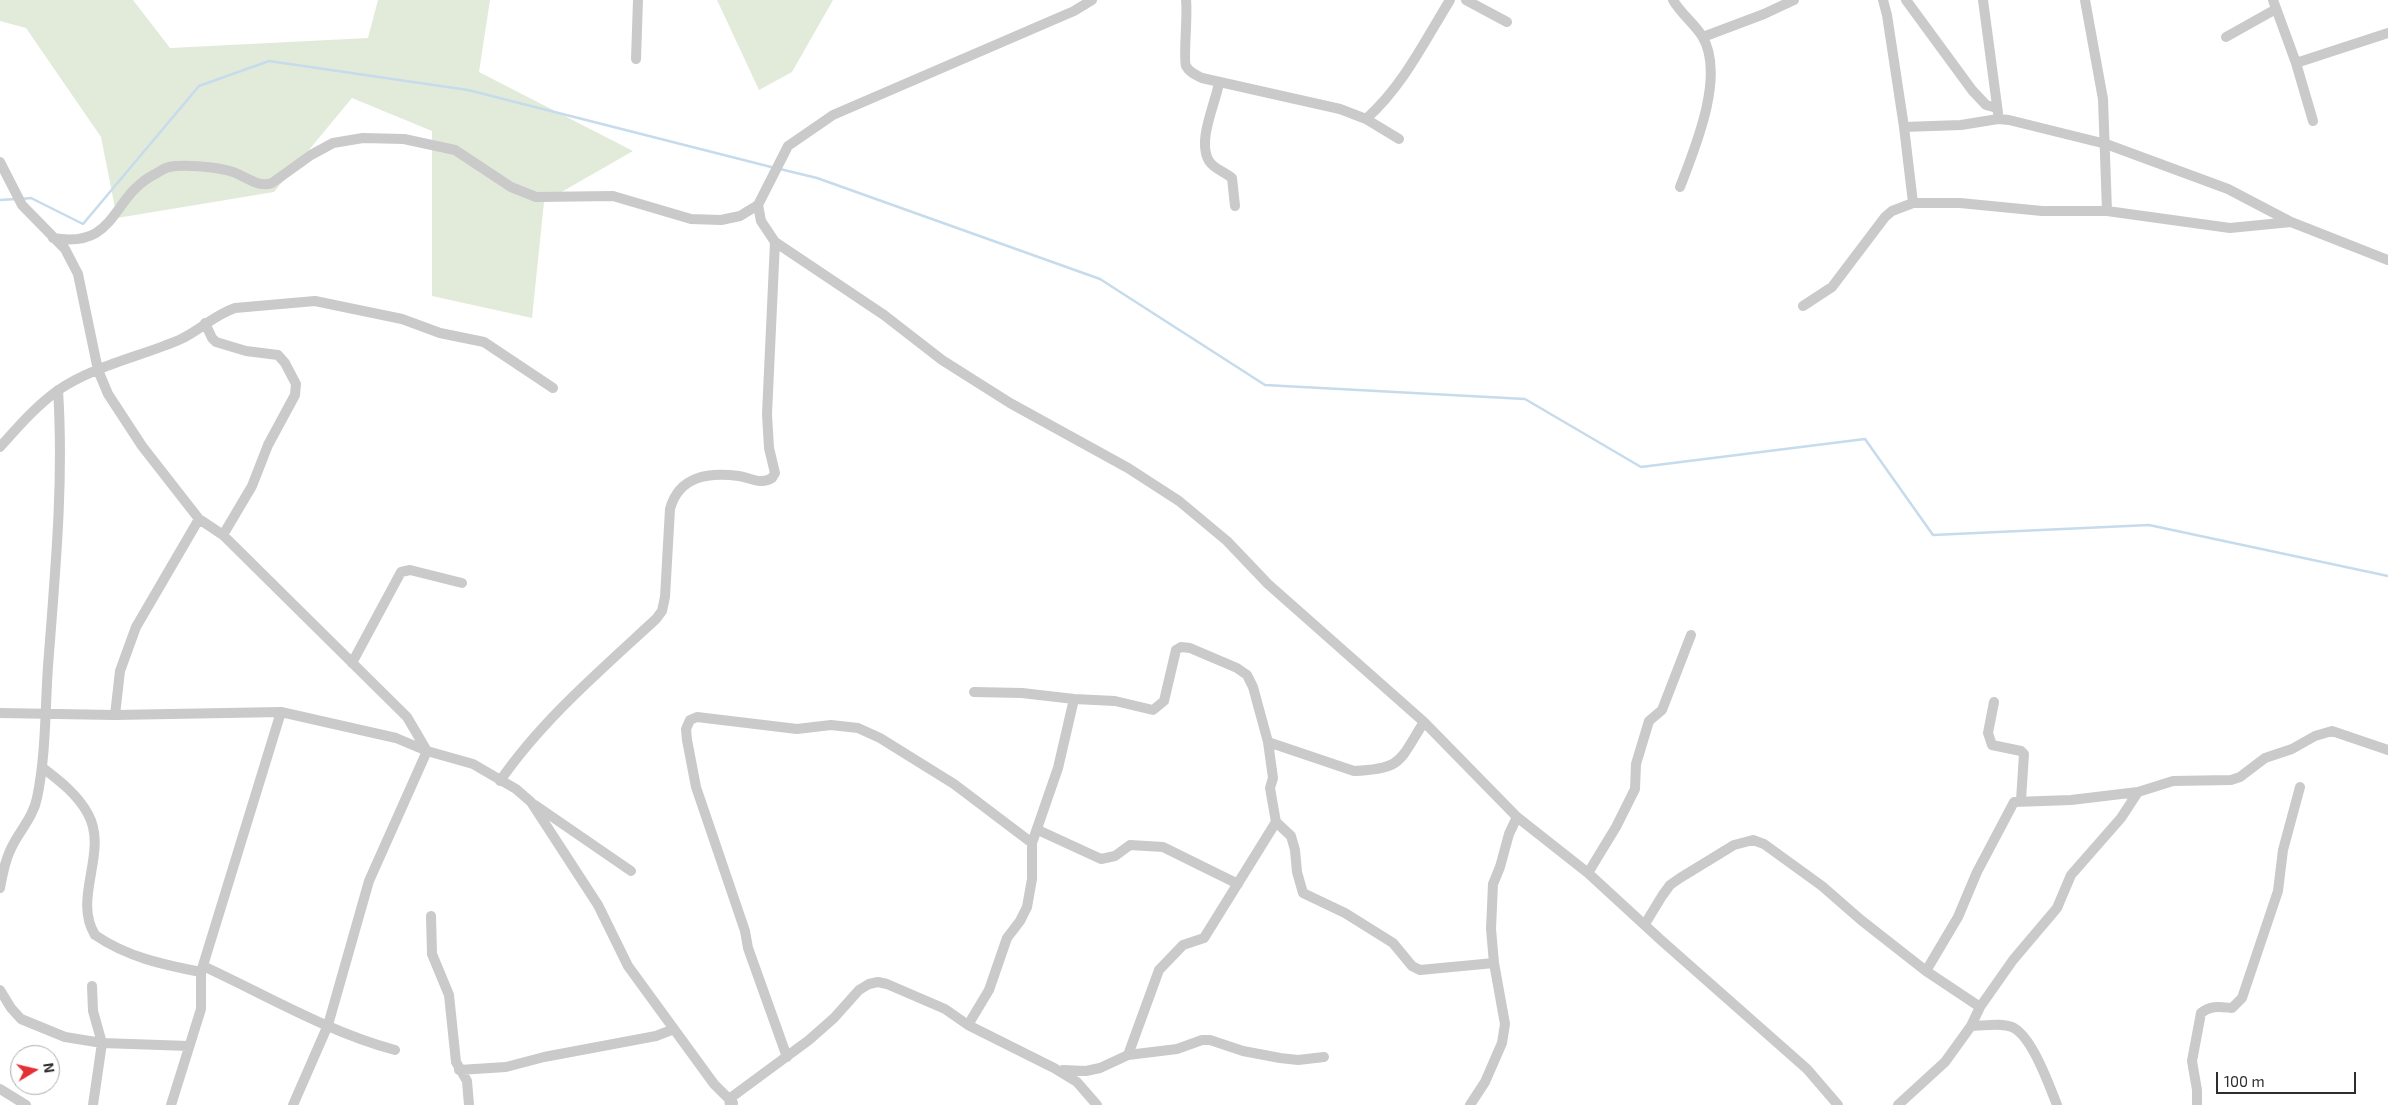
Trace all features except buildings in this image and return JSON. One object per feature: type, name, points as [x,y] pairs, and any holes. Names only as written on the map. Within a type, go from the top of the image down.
[{"type":"street","points":[[636,59],[638,0]]},
{"type":"street","points":[[1074,0],[1074,11]]},
{"type":"street","points":[[53,238],[81,240],[95,235],[105,228],[144,179],[168,167],[198,167],[232,171],[266,185],[272,184],[311,155],[333,143],[363,138],[404,139],[455,150],[512,187],[536,196],[613,196],[691,219],[721,220],[740,216],[758,205],[788,146],[832,115],[1074,11],[1092,0]]},
{"type":"street","points":[[1186,0],[1188,25],[1184,60],[1186,67],[1202,78],[1340,110],[1366,119],[1399,139]]},
{"type":"street","points":[[1366,119],[1389,97],[1450,0]]},
{"type":"street","points":[[1466,0],[1507,22]]},
{"type":"street","points":[[1673,0],[1703,36],[1710,62],[1711,84],[1700,132],[1680,187]]},
{"type":"street","points":[[1703,36],[1764,14],[1794,0]]},
{"type":"street","points":[[1883,0],[1904,127],[1913,203]]},
{"type":"street","points":[[1906,0],[1972,90],[1986,105],[1997,108]]},
{"type":"street","points":[[1983,0],[1998,119]]},
{"type":"street","points":[[2085,0],[2103,99],[2107,211]]},
{"type":"street","points":[[2226,38],[2274,5],[2296,63],[2313,121]]},
{"type":"street","points":[[2296,63],[2388,33]]},
{"type":"street","points":[[1219,83],[1215,103],[1206,127],[1206,153],[1210,162],[1232,178],[1236,206]]},
{"type":"street","points":[[1904,127],[1961,125],[1998,119],[2023,122],[2106,144],[2228,189],[2292,222],[2388,260]]},
{"type":"street","points":[[0,163],[22,205],[65,249],[78,274],[98,370],[108,394],[142,446],[199,519],[223,535],[406,717],[427,751]]},
{"type":"street","points":[[1803,306],[1832,287],[1885,218],[1892,212],[1913,203],[1960,203],[2042,211],[2107,211],[2230,228],[2292,222]]},
{"type":"street","points":[[758,205],[762,221],[775,242],[884,315],[942,360],[1010,403],[1128,468],[1179,501],[1227,542],[1268,584],[1424,722],[1517,818],[1588,873],[1645,924],[1662,942],[1807,1069],[1838,1105]]},
{"type":"street","points":[[500,781],[518,754],[568,702],[656,619],[662,611],[665,597],[670,509],[674,496],[684,483],[718,475],[739,476],[762,482],[772,478],[774,473],[768,448],[767,414],[775,242]]},
{"type":"street","points":[[0,447],[26,417],[58,390],[98,370],[181,339],[205,323],[235,308],[305,300],[354,307],[402,319],[440,333],[479,340],[553,388]]},
{"type":"street","points":[[205,323],[216,342],[246,351],[278,355],[285,363],[297,387],[295,395],[268,445],[252,486],[223,535]]},
{"type":"street","points":[[0,888],[13,844],[33,811],[43,768],[44,713],[60,493],[61,442],[58,390]]},
{"type":"street","points":[[115,715],[120,671],[136,626],[199,519]]},
{"type":"street","points":[[352,663],[401,572],[410,570],[462,582]]},
{"type":"street","points":[[1588,873],[1635,789],[1636,764],[1650,721],[1662,710],[1691,635]]},
{"type":"street","points":[[974,692],[1022,693],[1074,699],[1115,701],[1153,710],[1164,701],[1176,650],[1181,647],[1190,648],[1237,668],[1247,675],[1253,687],[1268,742],[1273,778],[1270,788],[1276,822],[1291,836],[1295,850],[1297,872],[1303,893],[1345,913],[1393,943],[1412,966],[1420,970],[1494,963]]},
{"type":"street","points":[[968,1024],[989,990],[1007,938],[1020,921],[1027,907],[1032,879],[1032,843],[1058,768],[1074,699]]},
{"type":"street","points":[[1994,702],[1988,733],[1992,745],[2020,751],[2024,754],[2021,800]]},
{"type":"street","points":[[0,712],[115,715],[281,712],[396,738],[427,751],[472,764],[516,789],[536,806],[631,871]]},
{"type":"street","points":[[170,1105],[201,1009],[202,969],[281,712]]},
{"type":"street","points":[[787,1057],[760,983],[745,931],[696,787],[686,729],[690,720],[697,717],[796,729],[832,725],[858,728],[880,738],[954,784],[1032,843]]},
{"type":"street","points":[[1268,742],[1354,771],[1369,770],[1393,766],[1400,760],[1424,722]]},
{"type":"street","points":[[1926,971],[1958,917],[1969,888],[2014,802],[2021,800],[2071,800],[2138,792],[2173,781],[2231,780],[2240,777],[2265,758],[2292,749],[2315,736],[2332,731],[2388,750]]},
{"type":"street","points":[[294,1105],[328,1025],[369,882],[427,751]]},
{"type":"street","points":[[43,768],[67,787],[88,815],[92,826],[94,849],[87,890],[88,912],[95,936],[118,949],[161,964],[202,969],[328,1025],[395,1050]]},
{"type":"street","points":[[2197,1105],[2197,1090],[2192,1061],[2201,1013],[2214,1006],[2232,1008],[2242,998],[2278,891],[2283,850],[2300,787]]},
{"type":"street","points":[[516,789],[531,802],[598,905],[628,966],[714,1084],[731,1103],[771,1066],[787,1057],[834,1018],[848,1000],[859,990],[878,982],[926,1000],[1054,1068],[1077,1082],[1097,1105]]},
{"type":"street","points":[[1898,1105],[1945,1062],[1971,1026],[1980,1007],[2013,960],[2057,908],[2071,876],[2121,818],[2138,792]]},
{"type":"street","points":[[1470,1105],[1485,1082],[1502,1043],[1504,1016],[1494,963],[1491,929],[1493,884],[1509,834],[1517,818]]},
{"type":"street","points":[[1128,1055],[1159,970],[1183,944],[1204,938],[1276,822]]},
{"type":"street","points":[[1038,830],[1100,859],[1107,860],[1116,856],[1130,845],[1163,847],[1238,884]]},
{"type":"street","points":[[1645,924],[1670,885],[1734,845],[1754,840],[1764,844],[1822,886],[1861,920],[1926,971],[1980,1007]]},
{"type":"street","points":[[431,916],[432,954],[449,995],[456,1062],[466,1081],[469,1105]]},
{"type":"street","points":[[92,986],[92,1011],[102,1044],[93,1105]]},
{"type":"street","points":[[0,990],[11,1008],[21,1019],[65,1036],[102,1044],[189,1046]]},
{"type":"street","points":[[1971,1026],[2006,1026],[2013,1028],[2021,1035],[2033,1052],[2058,1105]]},
{"type":"street","points":[[459,1070],[506,1067],[544,1057],[656,1036],[674,1029]]},
{"type":"street","points":[[1054,1068],[1086,1072],[1100,1068],[1128,1055],[1177,1049],[1202,1040],[1210,1040],[1243,1051],[1280,1058],[1298,1060],[1324,1058]]},
{"type":"street","points":[[0,1089],[26,1105]]},
{"type":"green space","points":[[0,0],[133,0],[170,48],[368,38],[378,0],[490,0],[479,72],[633,151],[544,202],[532,318],[432,296],[432,131],[352,98],[274,192],[117,218],[101,137],[26,28],[0,21]]},
{"type":"green space","points":[[717,0],[833,0],[792,72],[759,90]]},
{"type":"waterway","points":[[21,199],[31,198],[83,224],[199,86],[269,61],[468,90],[775,168]]},
{"type":"waterway","points":[[780,169],[817,178],[1100,279],[1265,385],[1525,399],[1641,467],[1865,439],[1933,535],[2149,525],[2388,576]]},
{"type":"waterway","points":[[0,200],[16,199]]}]
